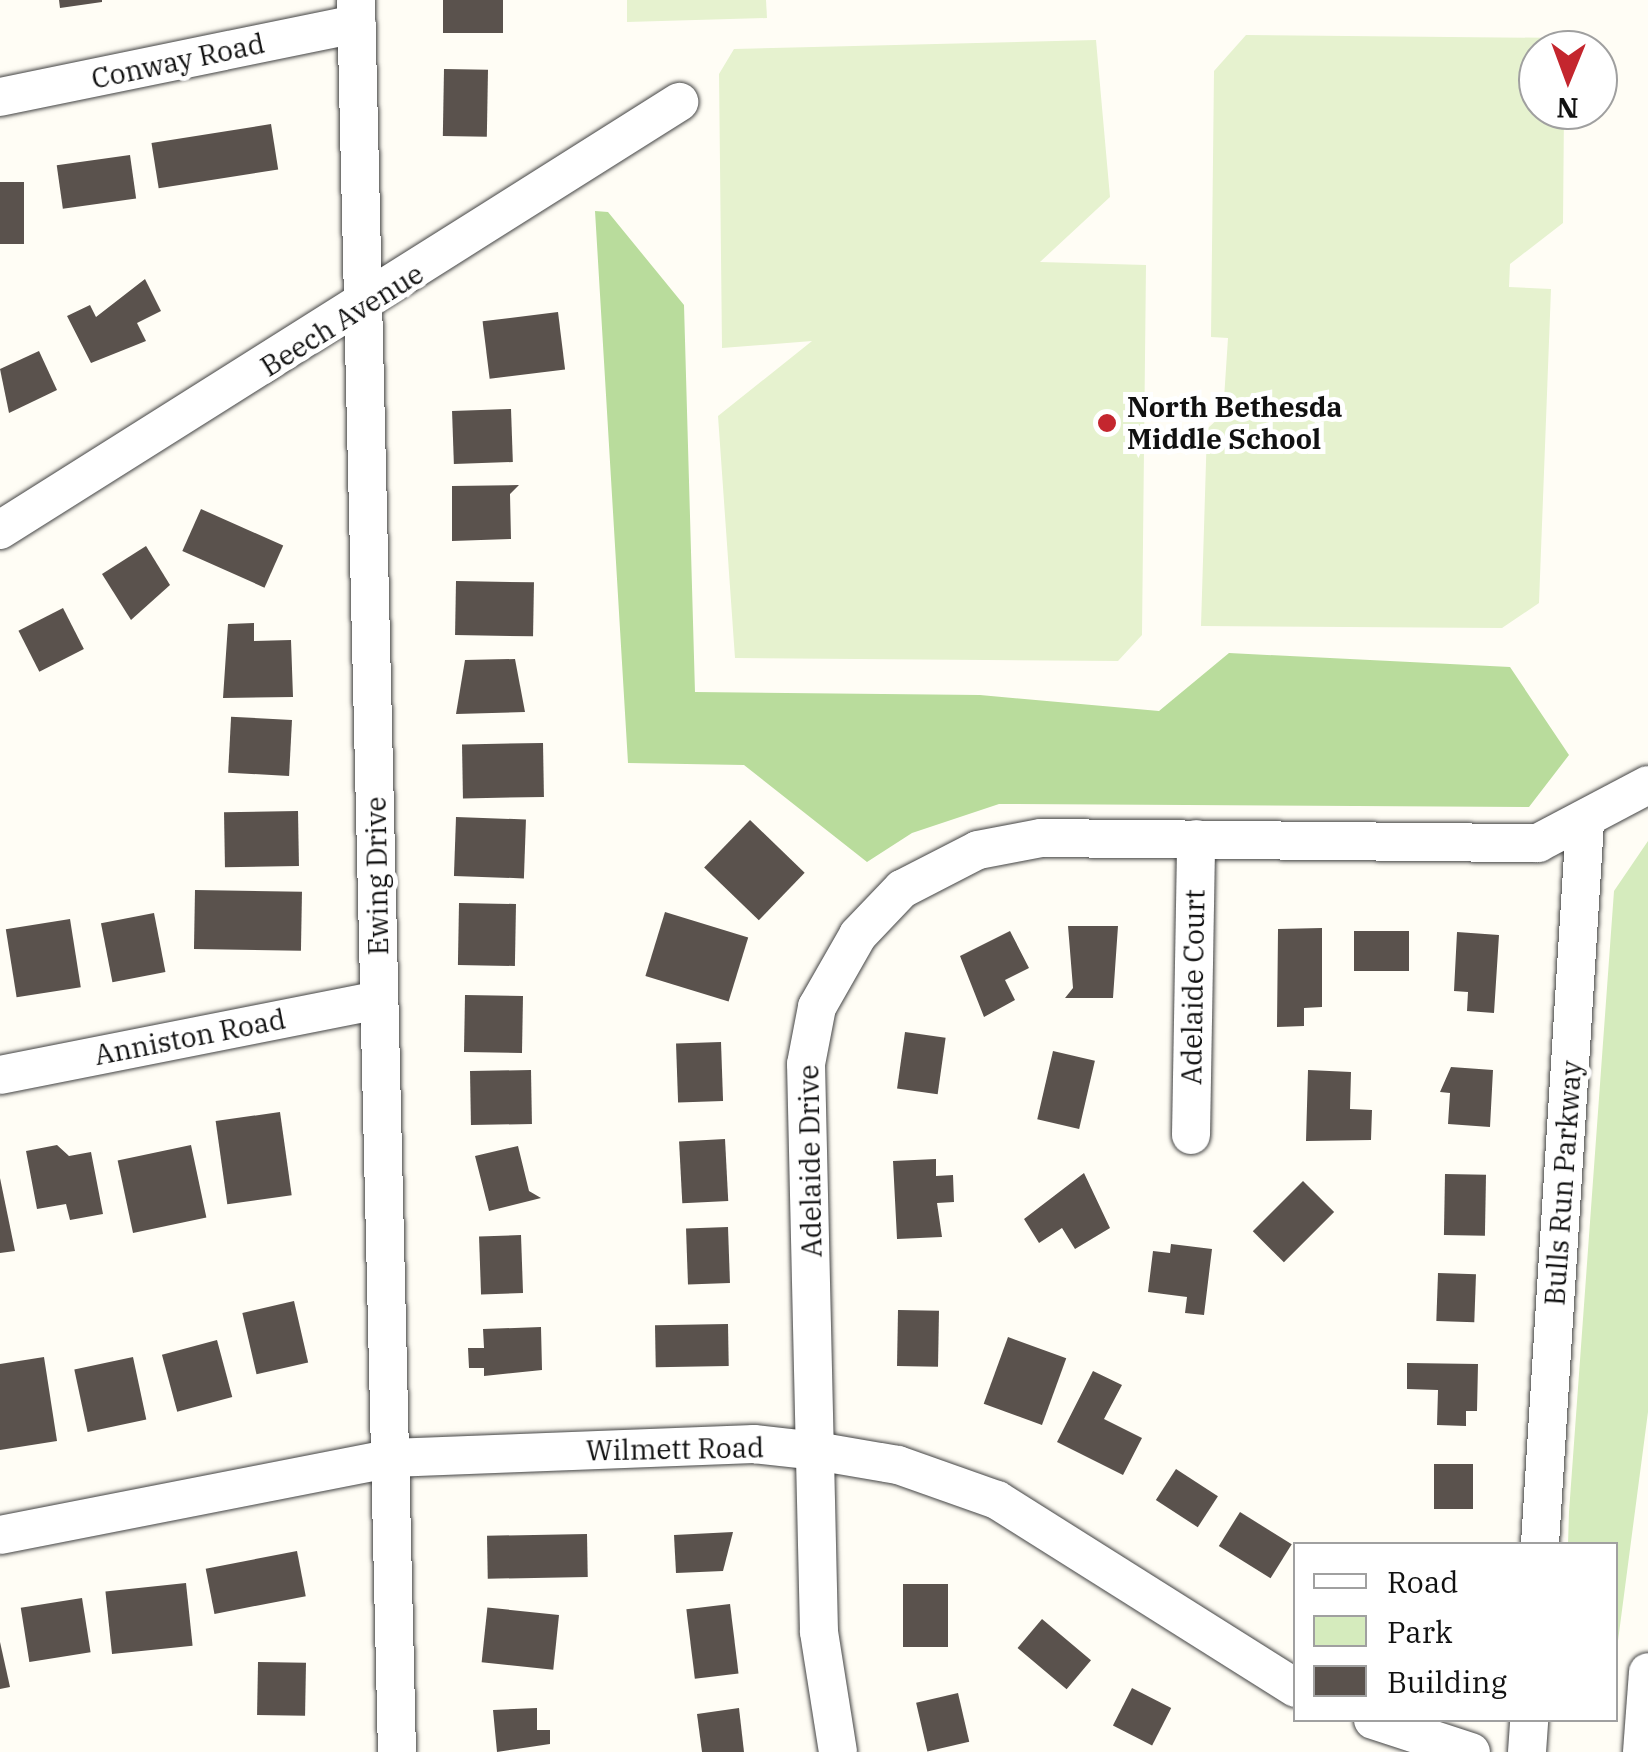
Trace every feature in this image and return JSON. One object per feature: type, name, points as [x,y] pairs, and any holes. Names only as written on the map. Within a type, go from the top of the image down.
[{"type":"street","name":"Conway Road","points":[[0,97],[357,12]]},
{"type":"street","name":"Ewing Drive","points":[[357,12],[397,1752]]},
{"type":"street","name":"Beech Avenue","points":[[0,530],[365,307],[680,102]]},
{"type":"street","name":"Adelaide Drive","points":[[838,1752],[820,1632],[806,1064],[818,1008],[858,934],[902,889],[978,850],[1041,838],[1538,843],[1586,822],[1648,786]]},
{"type":"street","name":"Bulls Run Parkway","points":[[1540,1542],[1586,822]]},
{"type":"street","name":"Adelaide Court","points":[[1191,1134],[1196,839]]},
{"type":"street","name":"Anniston Road","points":[[0,1075],[379,1000]]},
{"type":"street","name":"Wilmett Road","points":[[0,1535],[391,1458],[754,1444],[816,1451],[898,1465],[997,1500],[1293,1686]]},
{"type":"street","points":[[1642,1752],[1648,1672]]},
{"type":"street","points":[[1379,1722],[1470,1752]]},
{"type":"street","points":[[1526,1752],[1529,1722]]},
{"type":"green space","points":[[627,0],[766,0],[767,18],[627,22]]},
{"type":"green space","points":[[1246,35],[1518,38],[1518,130],[1564,130],[1563,223],[1510,264],[1509,287],[1551,289],[1539,603],[1502,628],[1201,626],[1207,429],[1223,414],[1228,338],[1211,337],[1214,71]]},
{"type":"green space","points":[[1096,40],[1110,197],[1040,262],[1146,265],[1142,635],[1118,661],[735,658],[718,416],[812,341],[722,348],[719,74],[734,49]]},
{"type":"green space","points":[[595,211],[608,212],[684,305],[695,692],[980,695],[1159,711],[1229,653],[1510,667],[1569,755],[1529,807],[999,804],[912,833],[867,862],[744,765],[628,763]]},
{"type":"green space","points":[[1648,841],[1648,1412],[1618,1641],[1618,1542],[1568,1542],[1614,891]]},
{"type":"building","points":[[59,0],[102,0],[102,2],[60,8]]},
{"type":"building","points":[[443,0],[503,0],[503,33],[443,33]]},
{"type":"building","points":[[444,69],[488,70],[487,137],[443,136]]},
{"type":"building","points":[[271,124],[278,169],[159,188],[151,143]]},
{"type":"building","points":[[130,155],[136,199],[63,209],[57,165]]},
{"type":"building","points":[[0,182],[24,182],[24,244],[0,244]]},
{"type":"building","points":[[145,279],[161,311],[137,323],[146,341],[91,363],[67,316],[90,305],[96,317]]},
{"type":"building","points":[[558,312],[565,370],[490,379],[483,321]]},
{"type":"building","points":[[39,351],[57,390],[9,413],[0,369]]},
{"type":"building","points":[[511,409],[513,462],[454,464],[452,411]]},
{"type":"building","points":[[519,485],[510,494],[511,539],[452,541],[452,486]]},
{"type":"building","points":[[201,509],[283,546],[265,588],[182,551]]},
{"type":"building","points":[[146,546],[170,585],[131,620],[102,574]]},
{"type":"building","points":[[456,581],[534,582],[533,636],[455,635]]},
{"type":"building","points":[[63,608],[84,649],[39,672],[18,631]]},
{"type":"building","points":[[254,623],[254,641],[291,640],[293,697],[223,698],[228,624]]},
{"type":"building","points":[[515,659],[525,712],[456,714],[465,660]]},
{"type":"building","points":[[231,717],[292,720],[289,776],[228,773]]},
{"type":"building","points":[[543,743],[544,797],[463,798],[462,744]]},
{"type":"building","points":[[298,811],[299,866],[225,867],[224,812]]},
{"type":"building","points":[[456,817],[526,819],[524,878],[454,876]]},
{"type":"building","points":[[750,820],[805,873],[759,920],[704,867]]},
{"type":"building","points":[[195,890],[302,892],[301,951],[194,949]]},
{"type":"building","points":[[459,903],[516,904],[515,966],[458,965]]},
{"type":"building","points":[[665,912],[748,937],[729,1002],[645,976]]},
{"type":"building","points":[[154,913],[165,972],[112,982],[101,923]]},
{"type":"building","points":[[70,919],[81,987],[17,997],[6,929]]},
{"type":"building","points":[[1068,926],[1118,926],[1113,998],[1065,998],[1073,988]]},
{"type":"building","points":[[1322,928],[1322,1007],[1304,1008],[1304,1026],[1277,1027],[1278,929]]},
{"type":"building","points":[[1010,931],[1029,968],[1005,980],[1015,1000],[984,1017],[960,956]]},
{"type":"building","points":[[1354,931],[1409,931],[1409,971],[1354,971]]},
{"type":"building","points":[[1457,932],[1499,935],[1494,1013],[1467,1011],[1468,992],[1454,991]]},
{"type":"building","points":[[465,995],[523,996],[522,1053],[464,1052]]},
{"type":"building","points":[[905,1032],[946,1038],[938,1094],[897,1088]]},
{"type":"building","points":[[721,1042],[723,1101],[678,1103],[676,1044]]},
{"type":"building","points":[[1053,1051],[1095,1061],[1079,1129],[1037,1119]]},
{"type":"building","points":[[1451,1067],[1493,1070],[1490,1127],[1448,1124],[1450,1093],[1440,1092]]},
{"type":"building","points":[[531,1070],[532,1124],[471,1125],[470,1071]]},
{"type":"building","points":[[1308,1070],[1351,1072],[1350,1109],[1372,1110],[1371,1140],[1306,1141]]},
{"type":"building","points":[[280,1112],[292,1195],[227,1204],[216,1121]]},
{"type":"building","points":[[725,1139],[728,1201],[682,1203],[679,1141]]},
{"type":"building","points":[[57,1145],[69,1156],[91,1152],[103,1214],[70,1220],[66,1204],[37,1209],[26,1151]]},
{"type":"building","points":[[191,1145],[206,1217],[133,1233],[118,1161]]},
{"type":"building","points":[[518,1146],[529,1191],[541,1198],[489,1211],[475,1156]]},
{"type":"building","points":[[936,1159],[936,1176],[953,1175],[954,1202],[937,1203],[942,1237],[897,1239],[893,1161]]},
{"type":"building","points":[[1084,1173],[1110,1228],[1075,1249],[1062,1228],[1039,1243],[1024,1219]]},
{"type":"building","points":[[1445,1174],[1486,1175],[1485,1236],[1444,1235]]},
{"type":"building","points":[[0,1178],[15,1251],[0,1253]]},
{"type":"building","points":[[1303,1181],[1334,1212],[1284,1262],[1253,1231]]},
{"type":"building","points":[[728,1227],[730,1283],[688,1284],[686,1228]]},
{"type":"building","points":[[521,1235],[523,1293],[481,1294],[479,1236]]},
{"type":"building","points":[[1171,1244],[1212,1249],[1204,1315],[1185,1313],[1187,1297],[1148,1292],[1153,1251],[1170,1253]]},
{"type":"building","points":[[1438,1273],[1476,1274],[1474,1322],[1436,1321]]},
{"type":"building","points":[[294,1301],[308,1362],[257,1374],[242,1313]]},
{"type":"building","points":[[898,1310],[939,1311],[938,1367],[897,1366]]},
{"type":"building","points":[[728,1324],[729,1366],[656,1367],[655,1325]]},
{"type":"building","points":[[541,1327],[542,1370],[484,1376],[484,1368],[469,1368],[468,1348],[484,1348],[483,1329]]},
{"type":"building","points":[[1008,1337],[1066,1358],[1042,1425],[984,1404]]},
{"type":"building","points":[[217,1340],[232,1397],[177,1412],[162,1355]]},
{"type":"building","points":[[44,1357],[57,1441],[0,1450],[0,1364]]},
{"type":"building","points":[[133,1357],[146,1420],[88,1432],[74,1369]]},
{"type":"building","points":[[1407,1363],[1478,1364],[1477,1411],[1466,1411],[1466,1426],[1437,1425],[1438,1390],[1407,1389]]},
{"type":"building","points":[[1093,1371],[1122,1385],[1104,1419],[1142,1438],[1123,1475],[1057,1442]]},
{"type":"building","points":[[1434,1464],[1473,1464],[1473,1509],[1434,1509]]},
{"type":"building","points":[[1176,1469],[1218,1496],[1198,1527],[1156,1500]]},
{"type":"building","points":[[1240,1512],[1292,1544],[1271,1578],[1219,1546]]},
{"type":"building","points":[[733,1532],[723,1571],[676,1573],[674,1535]]},
{"type":"building","points":[[587,1534],[588,1577],[488,1579],[487,1536]]},
{"type":"building","points":[[297,1551],[306,1596],[214,1614],[206,1569]]},
{"type":"building","points":[[186,1583],[193,1646],[112,1654],[105,1591]]},
{"type":"building","points":[[903,1584],[948,1584],[948,1647],[903,1647]]},
{"type":"building","points":[[82,1598],[91,1652],[29,1662],[21,1608]]},
{"type":"building","points":[[730,1604],[739,1673],[695,1679],[686,1609]]},
{"type":"building","points":[[487,1607],[559,1615],[553,1670],[482,1662]]},
{"type":"building","points":[[1042,1619],[1091,1660],[1067,1689],[1018,1648]]},
{"type":"building","points":[[0,1642],[10,1687],[0,1689]]},
{"type":"building","points":[[258,1662],[306,1663],[305,1716],[257,1715]]},
{"type":"building","points":[[1132,1688],[1171,1708],[1152,1745],[1113,1725]]},
{"type":"building","points":[[958,1693],[969,1742],[927,1751],[916,1703]]},
{"type":"building","points":[[537,1708],[537,1730],[550,1730],[550,1744],[497,1752],[493,1710]]},
{"type":"building","points":[[739,1708],[744,1752],[702,1752],[697,1714]]},
{"type":"place","name":"North Bethesda Middle School","points":[[1107,423]]}]
